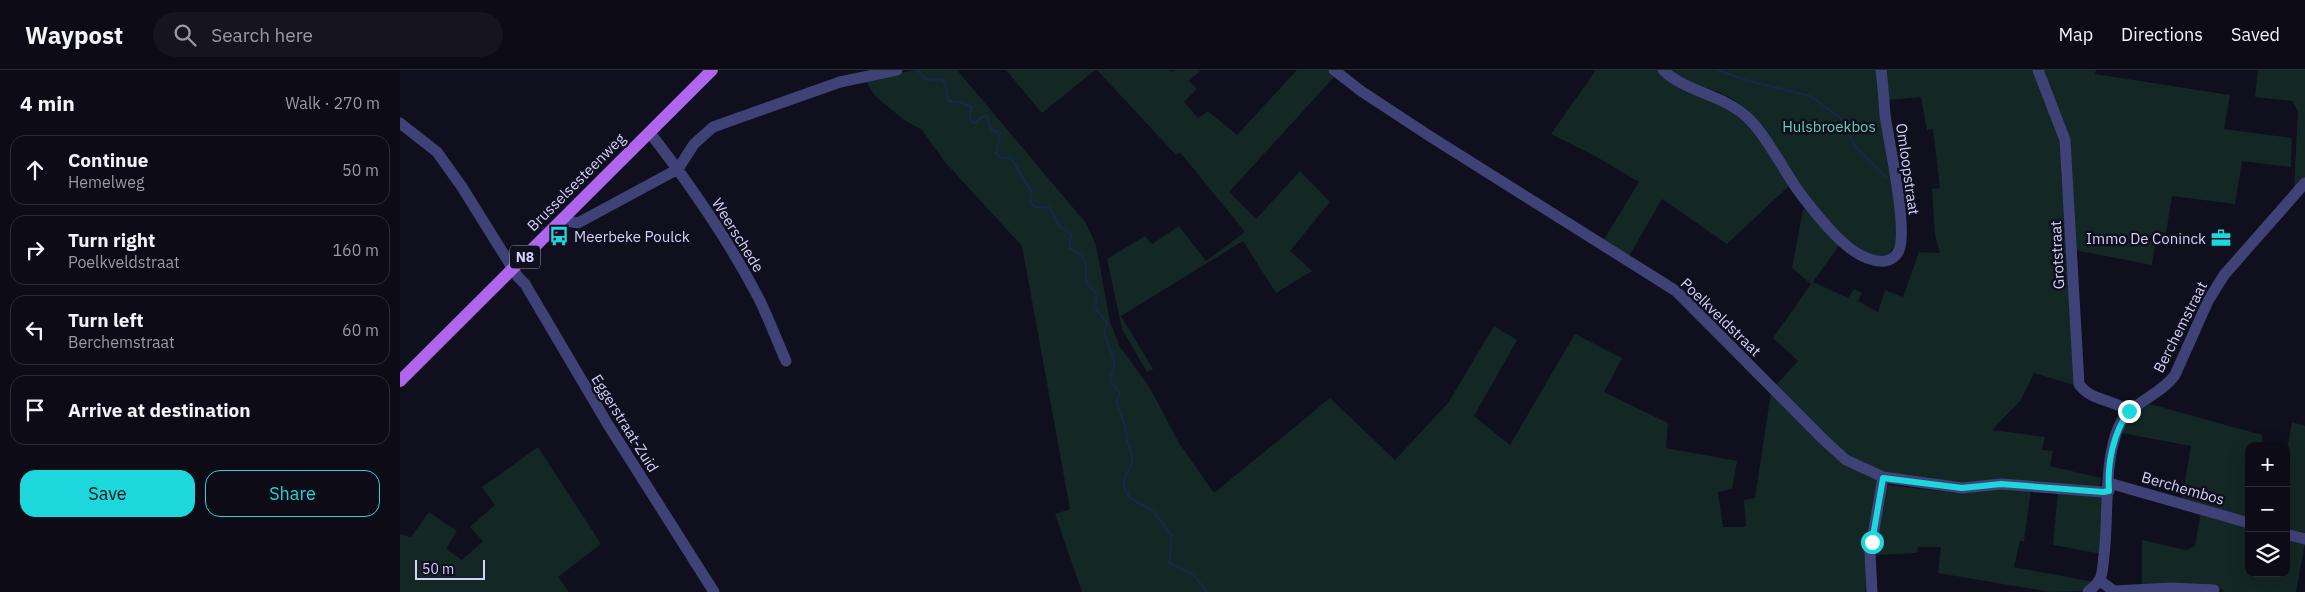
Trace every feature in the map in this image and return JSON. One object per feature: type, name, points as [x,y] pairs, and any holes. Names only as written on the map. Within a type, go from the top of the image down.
[{"type":"main road","name":"Brusselsesteenweg","points":[[400,381],[712,70]]},
{"type":"street","points":[[562,220],[578,223],[678,169],[694,144],[713,127],[840,82],[896,70]]},
{"type":"street","name":"Poelkveldstraat","points":[[1334,70],[1361,91],[1431,137],[1676,291],[1846,460],[1883,478],[1962,488],[2001,484],[2103,492],[2109,487]]},
{"type":"street","name":"Omloopstraat","points":[[1663,70],[1685,86],[1722,99],[1738,109],[1761,132],[1792,182],[1841,241],[1866,258],[1882,261],[1890,260],[1900,250],[1902,228],[1885,115],[1881,70]]},
{"type":"street","name":"Grotstraat","points":[[2038,70],[2065,140],[2079,384],[2085,393],[2122,406],[2129,411]]},
{"type":"street","name":"Eggerstraat-Zuid","points":[[400,123],[437,152],[462,187],[606,423],[714,592]]},
{"type":"street","name":"Weerschede","points":[[650,133],[678,169],[715,224],[757,295],[786,361]]},
{"type":"street","name":"Berchemstraat","points":[[2100,580],[2106,536],[2110,467],[2118,428],[2129,411],[2168,384],[2175,374],[2213,291],[2224,275],[2305,183]]},
{"type":"street","points":[[1872,592],[1870,553],[1883,478]]},
{"type":"street","name":"Berchembos","points":[[2109,487],[2245,522]]},
{"type":"street","points":[[2290,535],[2305,539]]},
{"type":"street","points":[[2088,592],[2100,580],[2114,591],[2171,588],[2214,590]]},
{"type":"green space","points":[[914,70],[957,70],[1086,223],[1096,245],[1110,322],[1120,347],[1150,388],[1179,443],[1214,493],[1330,398],[1395,460],[1448,403],[1494,326],[1517,340],[1474,416],[1510,445],[1575,334],[1622,358],[1604,392],[1668,423],[1666,448],[1737,461],[1732,489],[1718,492],[1723,527],[1746,527],[1744,500],[1755,498],[1771,392],[1844,465],[1879,481],[1865,592],[1082,592],[1055,514],[1070,509],[1022,246],[945,162],[922,130],[904,120],[875,96],[866,81]]},
{"type":"green space","points":[[1006,70],[1095,70],[1042,113]]},
{"type":"green space","points":[[1097,70],[1169,70],[1172,72],[1175,70],[1199,70],[1189,81],[1197,89],[1184,102],[1198,118],[1208,111],[1237,135],[1297,70],[1329,70],[1335,76],[1229,192],[1256,219],[1300,171],[1330,202],[1290,251],[1312,271],[1276,293],[1243,241],[1121,316],[1153,369],[1147,372],[1122,329],[1107,259],[1145,236],[1152,244],[1179,226],[1206,261],[1245,232],[1180,152],[1176,155]]},
{"type":"green space","points":[[1596,70],[1658,70],[1743,116],[1791,184],[1727,244],[1662,199],[1629,256],[1603,241],[1639,182],[1595,156],[1551,134]]},
{"type":"green space","name":"Hulsbroekbos","points":[[1671,70],[1877,70],[1898,233],[1894,247],[1887,256],[1869,254],[1843,236],[1826,219],[1746,111],[1734,100],[1719,92],[1685,81]]},
{"type":"green space","points":[[1885,70],[2035,70],[2062,144],[2061,174],[2067,237],[2074,385],[2034,373],[2021,400],[1992,430],[2045,437],[2042,450],[2053,451],[2050,466],[2101,478],[2100,485],[2097,487],[1961,483],[1889,474],[1857,460],[1835,445],[1775,386],[1798,361],[1773,338],[1811,284],[1792,268],[1803,210],[1808,206],[1840,244],[1813,282],[1848,298],[1854,289],[1862,293],[1858,301],[1878,312],[1885,290],[1903,297],[1919,252],[1940,253],[1935,235],[1932,189],[1940,188],[1933,129],[1927,130],[1921,97],[1889,100]]},
{"type":"green space","points":[[2042,70],[2096,70],[2095,74],[2230,95],[2224,129],[2292,138],[2291,167],[2242,161],[2235,204],[2172,196],[2166,233],[2157,231],[2152,265],[2074,250],[2070,156]]},
{"type":"green space","points":[[2258,70],[2305,70],[2305,179],[2294,188],[2298,111],[2292,101],[2255,97]]},
{"type":"green space","points":[[2150,404],[2262,435],[2262,442],[2245,442],[2245,517],[2182,498],[2191,446],[2122,433],[2128,417]]},
{"type":"green space","points":[[2292,422],[2305,426],[2305,533],[2290,529],[2290,442],[2288,442]]},
{"type":"green space","points":[[538,447],[601,544],[558,577],[569,592],[400,592],[400,534],[411,537],[429,512],[457,531],[446,549],[462,560],[483,541],[470,527],[495,505],[482,487]]},
{"type":"green space","points":[[1888,485],[1957,493],[2004,489],[2031,490],[2024,541],[2020,541],[2014,567],[2094,582],[2081,591],[2051,592],[1938,573],[1941,547],[1918,547],[1917,553],[1875,555],[1885,489]]},
{"type":"green space","points":[[2058,492],[2103,496],[2102,554],[2053,545]]},
{"type":"green space","points":[[2201,512],[2245,524],[2245,577],[2290,577],[2290,538],[2305,543],[2296,592],[2223,592],[2222,589],[2193,586],[2142,588],[2142,540],[2186,550],[2195,546]]},
{"type":"waterway","points":[[917,70],[927,80],[942,79],[945,83],[948,101],[960,102],[972,107],[970,113],[971,121],[975,123],[982,117],[987,116],[991,129],[1000,133],[996,154],[1002,158],[1011,158],[1031,191],[1030,202],[1035,207],[1049,207],[1059,226],[1071,234],[1069,248],[1084,259],[1086,263],[1087,285],[1095,291],[1097,300],[1093,307],[1107,322],[1105,334],[1114,359],[1114,369],[1110,381],[1120,393],[1116,403],[1132,456],[1132,462],[1124,479],[1124,487],[1131,498],[1147,506],[1159,518],[1172,536],[1169,563],[1194,575],[1207,592]]},
{"type":"waterway","points":[[1717,70],[1745,80],[1810,96],[1842,119],[1854,145],[1886,177]]},
{"type":"place","name":"Meerbeke Poulck","points":[[559,236]]},
{"type":"place","name":"Immo De Coninck","points":[[2221,238]]},
{"type":"route","points":[[1872,542],[1883,478],[1962,488],[2001,484],[2109,491],[2108,475],[2118,428],[2129,411]]}]
